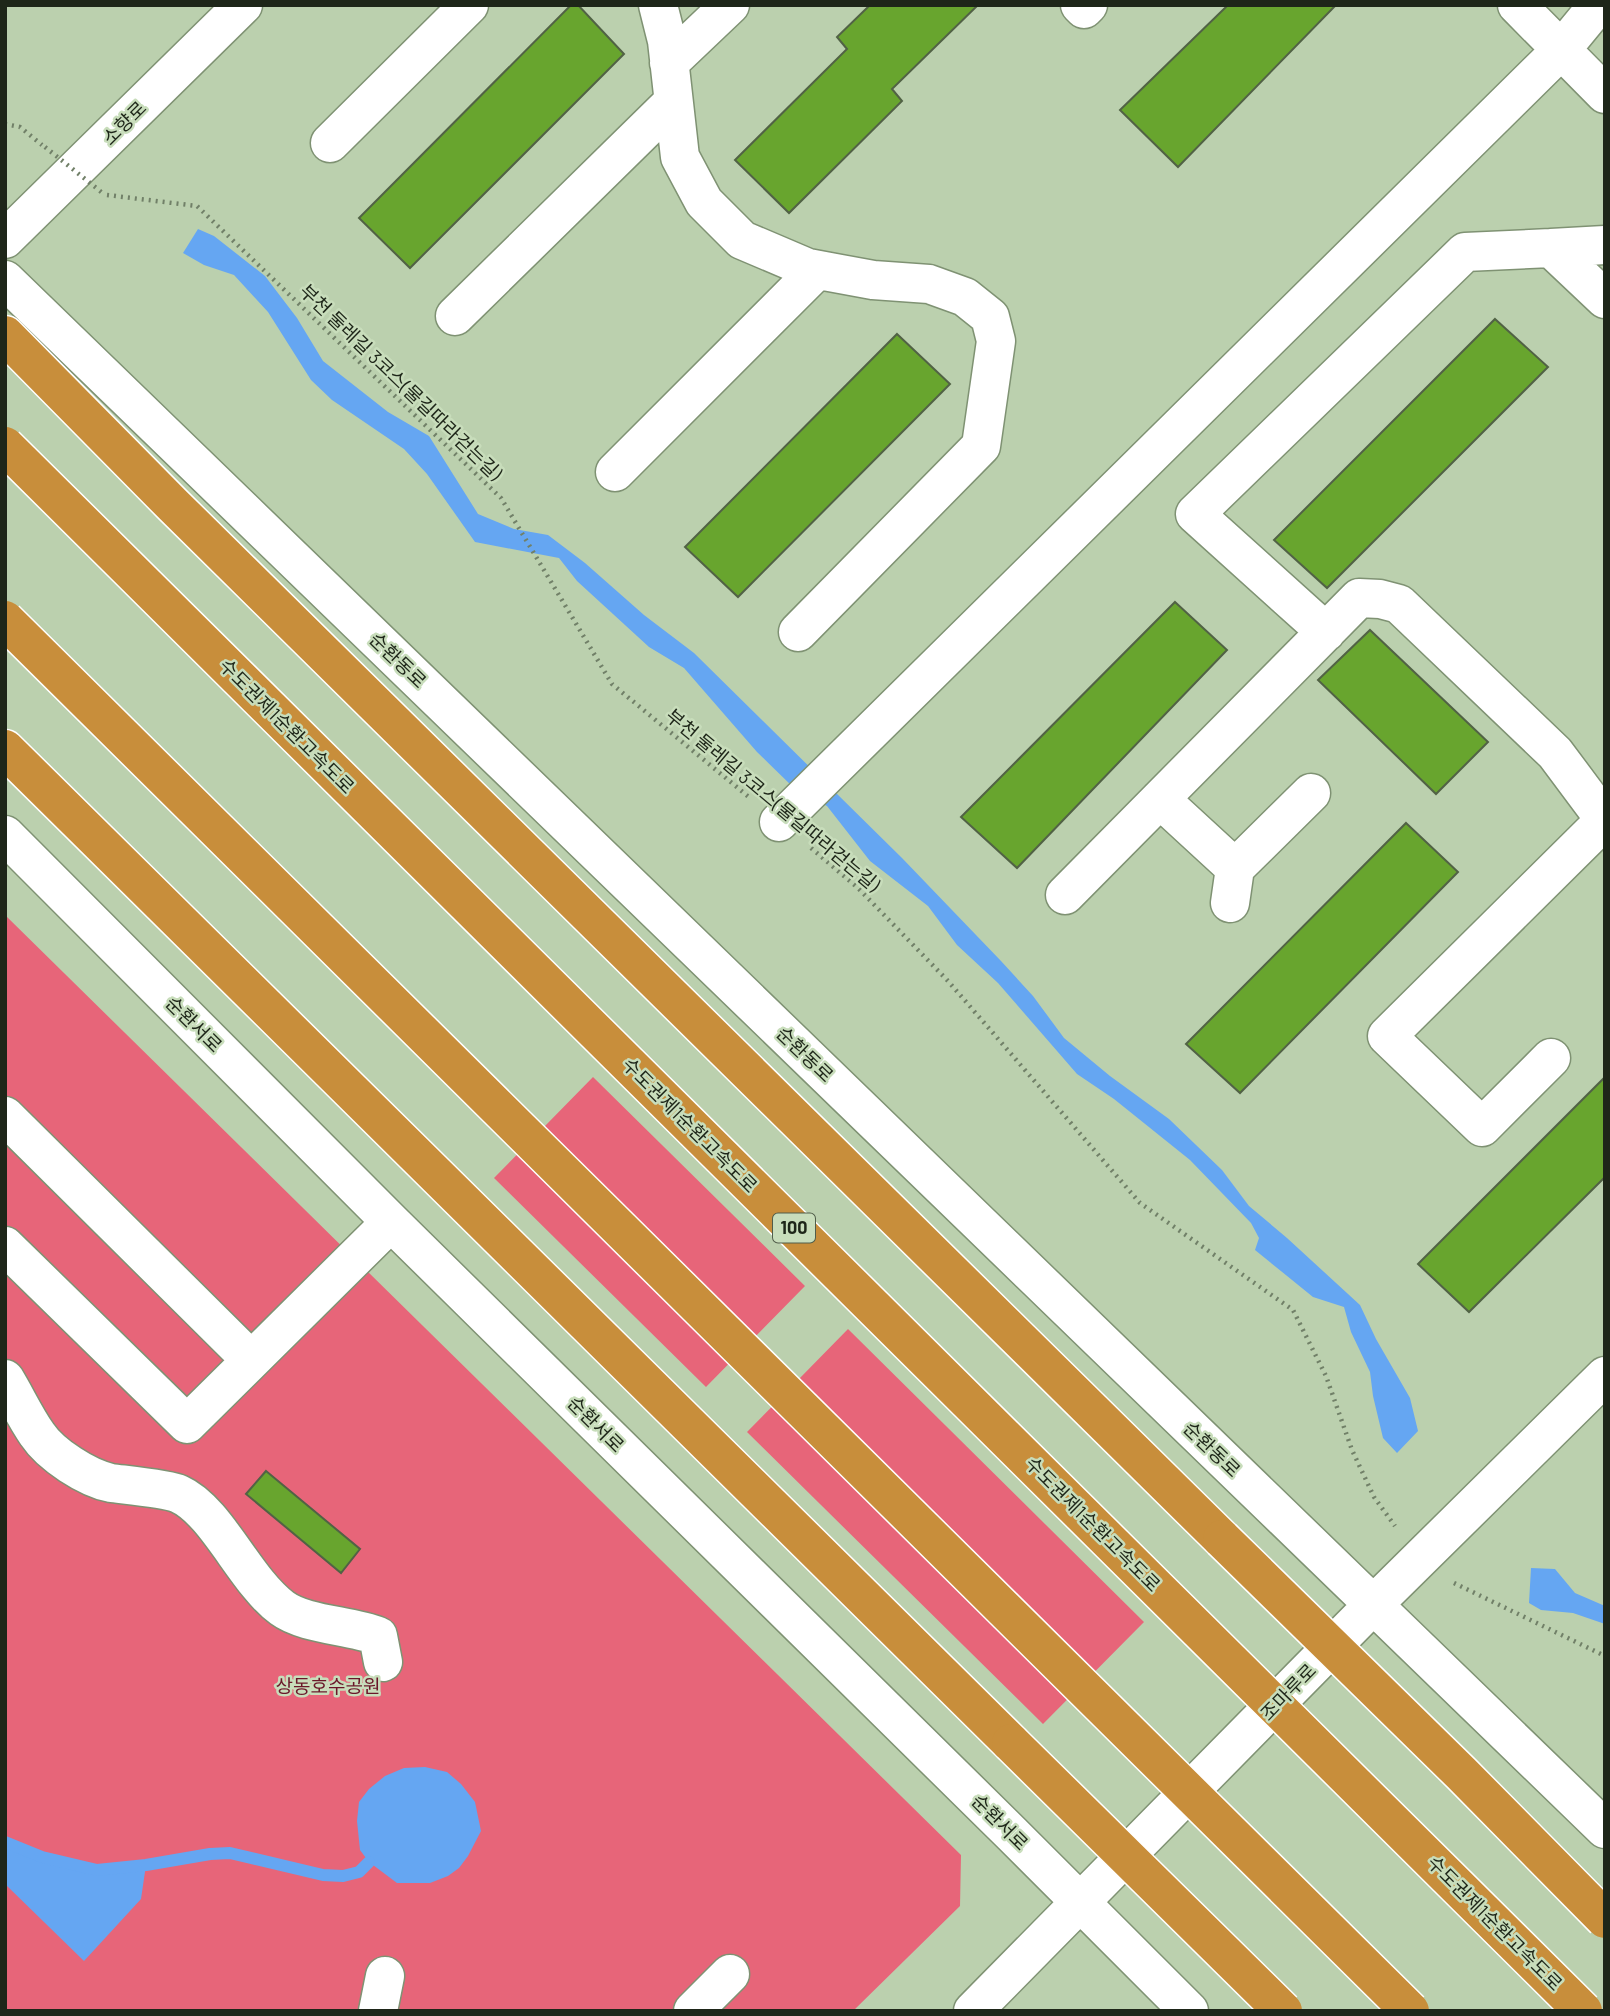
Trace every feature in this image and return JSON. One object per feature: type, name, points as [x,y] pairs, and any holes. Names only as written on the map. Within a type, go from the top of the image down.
[{"type":"highway","points":[[5,335],[173,505],[1431,1744],[1605,1919]]},
{"type":"highway","name":"수도권제1순환고속도로","points":[[5,446],[1583,2011]]},
{"type":"highway","points":[[5,620],[1410,2011]]},
{"type":"highway","points":[[5,749],[1283,2011]]},
{"type":"street","name":"소향로","points":[[5,239],[243,5]]},
{"type":"street","points":[[330,143],[469,5]]},
{"type":"street","points":[[658,5],[667,41],[680,157],[704,202],[742,240],[817,270],[873,280],[929,284],[965,298],[990,317],[996,341],[981,446],[798,632]]},
{"type":"street","points":[[669,63],[730,5]]},
{"type":"street","points":[[1080,5],[1084,9],[1088,5]]},
{"type":"street","points":[[1517,5],[1605,94]]},
{"type":"street","points":[[779,822],[1561,50],[1598,5]]},
{"type":"street","points":[[455,316],[673,102]]},
{"type":"street","points":[[1326,632],[1195,514],[1465,252],[1605,245]]},
{"type":"street","points":[[1551,248],[1605,299]]},
{"type":"street","points":[[615,472],[817,270]]},
{"type":"street","name":"순환동로","points":[[5,280],[1605,1829]]},
{"type":"street","points":[[1065,895],[1359,598],[1380,599],[1399,604],[1555,753],[1605,820],[1387,1036],[1471,1137],[1551,1058]]},
{"type":"street","points":[[1160,799],[1232,885],[1311,793]]},
{"type":"street","name":"순환서로","points":[[5,835],[391,1222],[1189,2011]]},
{"type":"street","points":[[5,1116],[251,1360]]},
{"type":"street","points":[[5,1246],[187,1424],[391,1222]]},
{"type":"street","name":"조마루로","points":[[973,2011],[1373,1605],[1605,1376]]},
{"type":"street","points":[[5,1379],[38,1437],[67,1463],[101,1481],[178,1493],[199,1508],[255,1581],[283,1609],[306,1618],[359,1629],[378,1636],[383,1662]]},
{"type":"street","points":[[693,2011],[730,1974]]},
{"type":"path","name":"부천 둘레길 3코스(물길따라걷는길)","points":[[5,124],[20,127],[105,195],[197,206],[501,498],[612,684],[858,888],[948,981],[1140,1203],[1293,1310],[1326,1377],[1352,1450],[1374,1497],[1400,1532],[1447,1579],[1605,1656]]},
{"type":"green space","name":"상동호수공원","points":[[5,915],[961,1855],[960,1906],[853,2011],[5,2011]]},
{"type":"green space","points":[[593,1077],[805,1286],[706,1387],[494,1178]]},
{"type":"green space","points":[[848,1329],[1144,1622],[1043,1724],[747,1432]]},
{"type":"water","points":[[198,229],[214,236],[265,276],[297,318],[323,361],[388,412],[429,436],[478,514],[514,529],[548,535],[694,653],[902,858],[1001,961],[1033,996],[1064,1038],[1169,1119],[1222,1170],[1249,1206],[1360,1305],[1410,1398],[1418,1431],[1397,1453],[1383,1438],[1370,1372],[1351,1332],[1344,1307],[1313,1297],[1255,1250],[1259,1238],[1251,1223],[1190,1160],[1114,1099],[1077,1074],[998,983],[957,945],[928,906],[870,861],[827,806],[795,789],[757,752],[684,668],[649,647],[577,581],[559,558],[475,542],[427,474],[404,449],[332,400],[311,380],[268,312],[234,275],[204,265],[183,253]]},
{"type":"water","points":[[1531,1568],[1555,1569],[1575,1593],[1605,1606],[1605,1624],[1573,1613],[1541,1610],[1529,1603]]},
{"type":"water","points":[[425,1767],[447,1772],[461,1784],[475,1802],[481,1831],[468,1856],[459,1868],[448,1876],[430,1883],[397,1883],[369,1862],[360,1850],[357,1821],[359,1802],[369,1789],[385,1776],[404,1768]]},
{"type":"water","points":[[5,1842],[42,1857],[97,1870],[146,1865],[141,1899],[84,1961],[5,1884]]},
{"type":"building","points":[[571,5],[578,5],[624,54],[410,268],[359,218]]},
{"type":"building","points":[[870,5],[978,5],[892,89],[902,101],[789,213],[735,160],[847,49],[837,37]]},
{"type":"building","points":[[1228,5],[1336,5],[1178,167],[1120,110]]},
{"type":"building","points":[[1495,319],[1548,367],[1327,588],[1274,540]]},
{"type":"building","points":[[897,334],[950,384],[738,597],[685,547]]},
{"type":"building","points":[[1175,602],[1227,650],[1017,868],[961,817]]},
{"type":"building","points":[[1370,630],[1488,742],[1436,794],[1318,680]]},
{"type":"building","points":[[1406,823],[1458,872],[1240,1093],[1186,1044]]},
{"type":"building","points":[[1605,1077],[1605,1177],[1469,1312],[1418,1264]]},
{"type":"building","points":[[266,1471],[360,1549],[341,1573],[246,1494]]},
{"type":"waterway","points":[[5,1842],[42,1857],[97,1870],[230,1853],[323,1875],[343,1876],[359,1872],[369,1862]]}]
